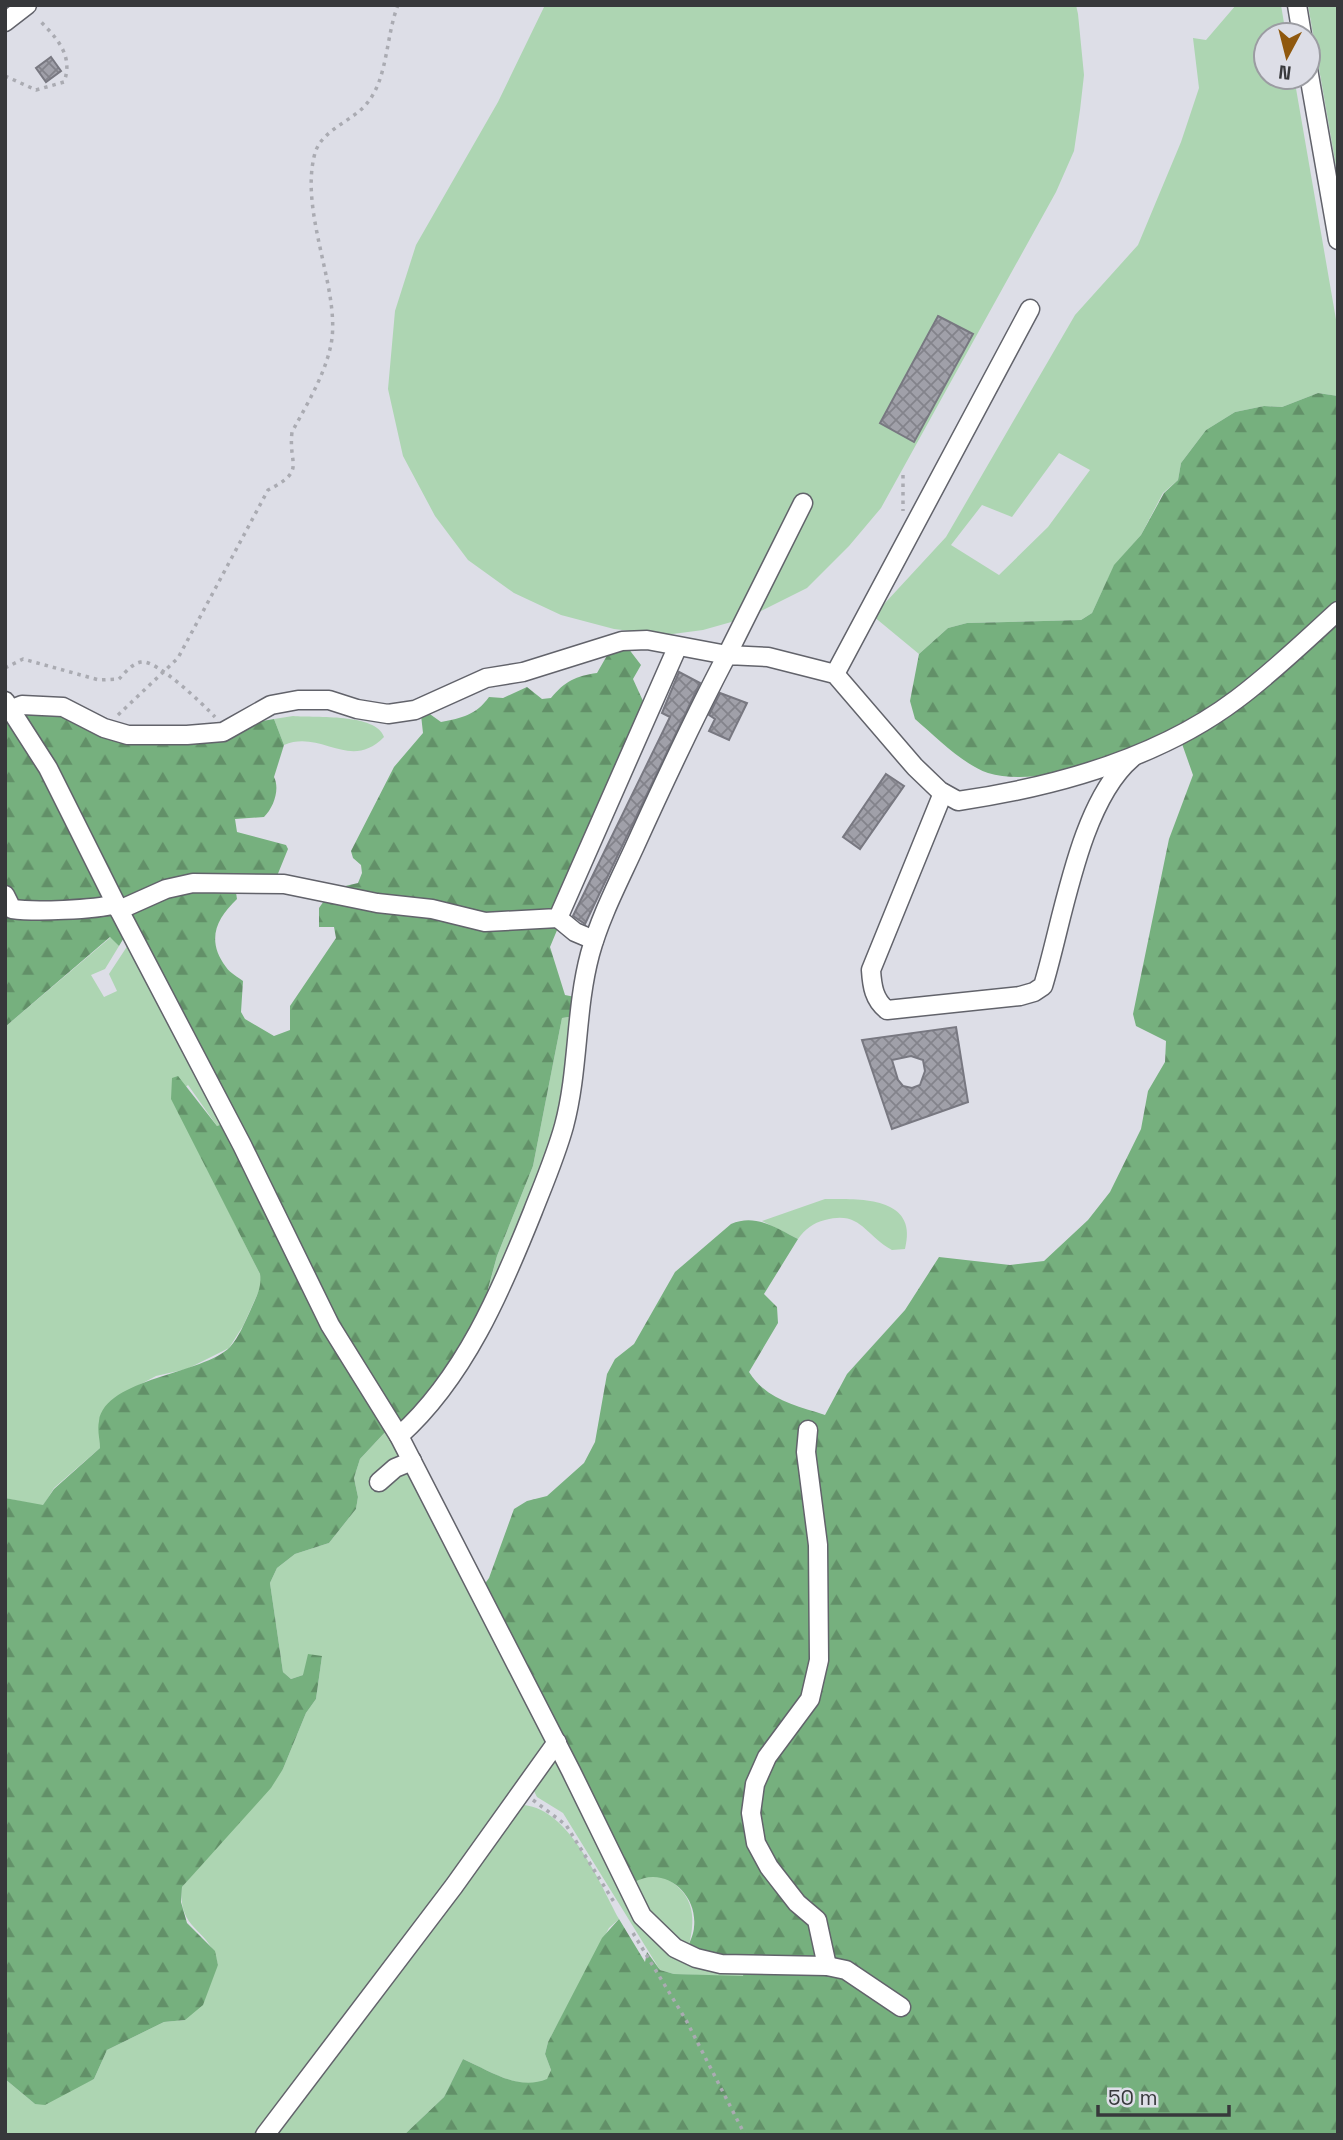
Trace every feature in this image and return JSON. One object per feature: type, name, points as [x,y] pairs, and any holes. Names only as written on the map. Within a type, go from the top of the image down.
[{"type":"street","points":[[5,22],[26,6]]},
{"type":"street","points":[[1312,91],[1338,240]]},
{"type":"street","points":[[835,674],[1030,309]]},
{"type":"street","points":[[399,1436],[422,1416],[497,1300],[564,1127],[574,1075],[582,988],[594,940],[664,782],[803,503]]},
{"type":"street","points":[[9,705],[64,706],[104,728],[151,736],[223,732],[271,705],[298,700],[329,700],[357,709],[388,714],[415,710],[486,678],[535,669],[622,641],[647,640],[677,648],[768,657],[835,674],[915,767],[943,793],[958,802],[1036,787],[1138,754],[1194,727],[1236,700],[1338,611]]},
{"type":"street","points":[[558,918],[677,648]]},
{"type":"street","points":[[9,705],[74,815],[117,907],[224,1110],[330,1325],[399,1436],[557,1742],[634,1904],[653,1928],[675,1948],[696,1958],[721,1964],[827,1966],[846,1970],[901,2007]]},
{"type":"street","points":[[943,793],[870,970],[873,989],[881,1005],[887,1010],[1020,996],[1043,986],[1078,856],[1090,825],[1120,768],[1138,754]]},
{"type":"street","points":[[5,895],[12,909],[31,911],[117,907],[166,888],[193,883],[284,884],[367,901],[432,909],[485,922],[558,918],[575,932],[594,940]]},
{"type":"street","points":[[808,1430],[806,1452],[818,1545],[819,1660],[810,1699],[767,1757],[755,1784],[751,1812],[756,1843],[769,1867],[797,1903],[817,1920],[827,1966]]},
{"type":"street","points":[[379,1482],[395,1468],[412,1461]]},
{"type":"street","points":[[265,2135],[454,1886],[557,1742]]},
{"type":"path","points":[[104,728],[178,658],[268,490],[289,479],[295,464],[291,445],[292,432],[321,374],[331,347],[330,311],[317,242],[312,173],[316,150],[324,137],[368,103],[377,89],[398,5]]},
{"type":"path","points":[[5,76],[36,90],[65,82],[69,70],[58,39],[26,6]]},
{"type":"path","points":[[5,668],[23,659],[99,680],[119,679],[132,666],[143,662],[157,665],[219,721]]},
{"type":"path","points":[[519,1792],[566,1825],[619,1910]]},
{"type":"path","points":[[632,1932],[686,2020],[745,2135]]},
{"type":"green space","points":[[545,5],[1076,5],[1084,75],[1074,151],[1056,192],[881,508],[849,546],[807,588],[749,617],[703,630],[665,635],[614,629],[561,615],[514,593],[468,560],[435,516],[403,456],[388,389],[395,311],[416,245],[498,102]]},
{"type":"green space","points":[[1236,5],[1281,5],[1284,21],[1252,21],[1252,91],[1296,91],[1338,331],[1338,396],[1318,393],[1282,407],[1264,406],[1235,412],[1206,430],[1181,463],[1178,480],[1163,493],[1141,535],[1114,566],[1092,613],[1081,620],[967,623],[948,628],[919,654],[873,616],[946,537],[1075,315],[1138,245],[1181,142],[1199,88],[1193,38],[1206,40]],"holes":[[[1059,453],[1090,470],[1048,527],[999,575],[951,545],[982,505],[1012,517]]]},
{"type":"green space","points":[[1308,5],[1338,5],[1338,178],[1322,86],[1322,21],[1311,21]]},
{"type":"green space","points":[[1318,393],[1338,396],[1338,605],[1246,685],[1209,711],[1149,743],[1080,768],[1046,775],[1015,777],[978,769],[940,742],[915,719],[910,701],[919,654],[948,628],[967,623],[1081,620],[1092,613],[1114,565],[1141,535],[1164,493],[1178,480],[1181,463],[1206,430],[1235,412],[1264,406],[1282,407]]},
{"type":"green space","points":[[1338,620],[1338,2135],[404,2135],[444,2097],[463,2059],[515,2081],[525,2083],[547,2079],[551,2070],[545,2054],[548,2042],[602,1938],[619,1919],[645,1962],[647,1952],[660,1970],[674,1974],[743,1976],[744,1970],[728,1960],[688,1948],[694,1929],[694,1915],[684,1893],[676,1885],[656,1877],[633,1883],[481,1589],[489,1578],[514,1509],[527,1501],[547,1496],[584,1463],[595,1442],[607,1374],[615,1359],[634,1344],[675,1272],[731,1224],[757,1221],[798,1239],[764,1294],[777,1307],[778,1323],[749,1372],[773,1395],[825,1415],[847,1374],[905,1310],[939,1257],[1010,1265],[1044,1261],[1088,1220],[1110,1192],[1141,1129],[1148,1091],[1165,1062],[1166,1041],[1136,1026],[1133,1014],[1169,839],[1193,775],[1181,741]]},
{"type":"green space","points":[[628,648],[641,665],[633,679],[648,712],[567,908],[507,919],[335,893],[341,887],[358,883],[362,873],[361,865],[353,858],[351,851],[394,767],[423,733],[421,715],[427,712],[441,722],[456,719],[474,712],[489,697],[503,698],[527,687],[542,699],[551,698],[571,680],[597,673],[609,652]]},
{"type":"green space","points":[[14,700],[56,707],[138,743],[274,719],[284,745],[274,777],[276,792],[273,803],[264,817],[235,819],[237,832],[286,845],[288,849],[277,876],[122,903]]},
{"type":"green space","points":[[5,710],[17,724],[125,936],[119,946],[110,937],[5,1027]]},
{"type":"green space","points":[[293,716],[358,720],[379,729],[384,737],[371,747],[359,751],[298,741],[284,745],[274,719]]},
{"type":"green space","points":[[235,886],[237,899],[219,922],[216,948],[228,969],[243,981],[241,1012],[245,1019],[274,1036],[290,1030],[290,1006],[336,938],[334,927],[319,927],[319,908],[326,898],[560,923],[550,947],[565,995],[575,997],[575,1016],[562,1018],[533,1166],[497,1256],[488,1289],[493,1297],[438,1387],[405,1420],[397,1421],[338,1327],[128,908],[163,892]]},
{"type":"green space","points":[[111,937],[119,946],[105,969],[91,975],[104,997],[117,991],[109,974],[128,945],[225,1123],[217,1126],[188,1085],[172,1099],[260,1274],[262,1284],[243,1326],[229,1348],[187,1369],[156,1376],[126,1392],[99,1421],[100,1448],[54,1488],[43,1506],[5,1498],[5,1027]]},
{"type":"green space","points":[[575,1016],[561,1118],[493,1297],[488,1290],[497,1256],[533,1166],[562,1018]]},
{"type":"green space","points":[[178,1076],[217,1126],[225,1123],[388,1429],[360,1459],[354,1478],[358,1497],[356,1509],[329,1543],[295,1554],[277,1568],[270,1583],[283,1672],[291,1679],[303,1675],[308,1654],[322,1656],[316,1699],[306,1713],[283,1769],[271,1788],[182,1887],[181,1902],[187,1923],[215,1951],[218,1965],[203,2005],[185,2020],[164,2022],[107,2050],[94,2079],[45,2105],[35,2104],[5,2079],[5,1498],[43,1505],[54,1489],[100,1448],[98,1424],[105,1407],[118,1395],[136,1386],[199,1364],[230,1347],[242,1329],[257,1296],[260,1274],[171,1099],[172,1078]]},
{"type":"green space","points":[[825,1199],[869,1201],[895,1210],[903,1219],[907,1232],[905,1249],[892,1250],[861,1225],[846,1218],[817,1223],[806,1229],[798,1239],[762,1221]]},
{"type":"green space","points":[[388,1429],[548,1746],[262,2135],[5,2135],[5,2079],[35,2104],[94,2079],[107,2050],[164,2022],[185,2020],[218,1965],[209,1944],[189,1922],[182,1902],[182,1887],[283,1769],[306,1713],[316,1699],[322,1656],[303,1675],[291,1679],[283,1672],[270,1583],[277,1568],[295,1554],[329,1543],[356,1509],[358,1497],[354,1478],[360,1459]]},
{"type":"green space","points":[[554,1760],[563,1764],[654,1938],[744,1970],[743,1977],[674,1974],[660,1970],[563,1813],[537,1797],[531,1785]]},
{"type":"green space","points":[[524,1805],[540,1810],[569,1834],[592,1868],[619,1919],[609,1928],[548,2042],[545,2054],[551,2070],[547,2080],[536,2083],[515,2081],[463,2059],[444,2097],[404,2135],[270,2135],[514,1806]]},
{"type":"green space","points":[[657,1874],[678,1887],[689,1904],[692,1924],[688,1948],[651,1920],[633,1883],[643,1876]]},
{"type":"building","points":[[51,57],[61,71],[46,82],[36,68]]},
{"type":"building","points":[[938,316],[973,334],[914,442],[880,423]]},
{"type":"building","points":[[679,672],[700,683],[585,924],[573,916],[670,717],[662,713]]},
{"type":"building","points":[[720,693],[747,703],[729,740],[709,731],[715,719],[709,715]]},
{"type":"building","points":[[886,774],[904,786],[860,849],[843,837]]},
{"type":"building","points":[[956,1027],[968,1102],[892,1129],[862,1040]],"holes":[[[911,1056],[923,1060],[925,1071],[920,1085],[912,1088],[903,1086],[898,1080],[892,1060]]]}]
